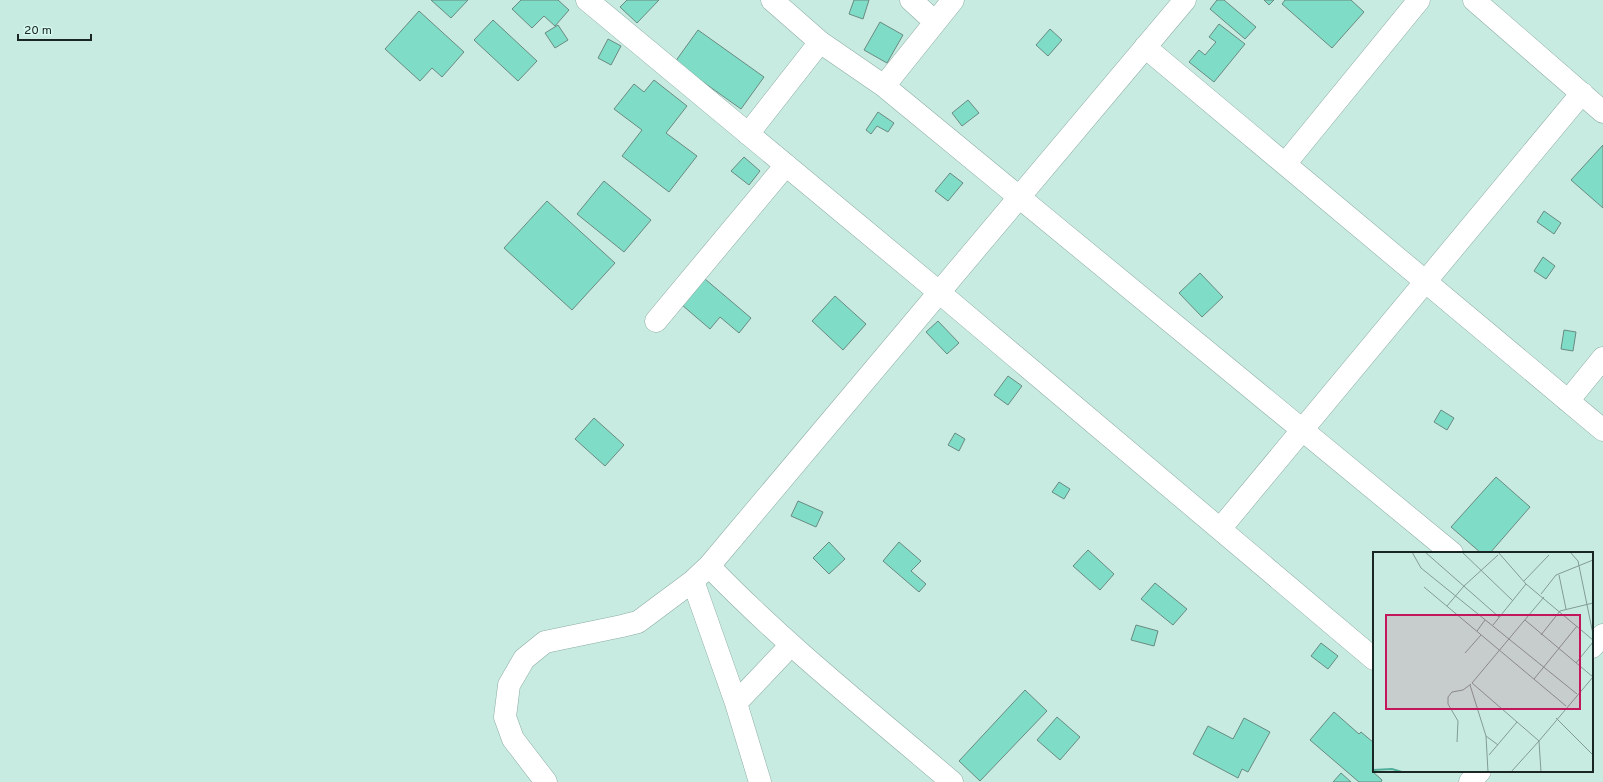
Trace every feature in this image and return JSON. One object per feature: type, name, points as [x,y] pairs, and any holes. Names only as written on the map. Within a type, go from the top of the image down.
[{"type":"street","points":[[587,0],[940,293],[1373,658]]},
{"type":"street","points":[[772,0],[820,42],[884,86],[1451,552]]},
{"type":"street","points":[[911,0],[935,22]]},
{"type":"street","points":[[884,86],[952,0]]},
{"type":"street","points":[[546,782],[513,740],[505,717],[509,684],[524,660],[545,642],[638,622],[701,573],[940,293],[1185,0]]},
{"type":"street","points":[[1285,164],[1419,0]]},
{"type":"street","points":[[1474,0],[1603,112]]},
{"type":"street","points":[[748,134],[820,42]]},
{"type":"street","points":[[1145,47],[1603,430]]},
{"type":"street","points":[[1220,529],[1582,93]]},
{"type":"street","points":[[656,321],[786,165]]},
{"type":"street","points":[[1568,401],[1603,358]]},
{"type":"street","points":[[701,573],[737,595],[791,645],[952,782]]},
{"type":"street","points":[[701,573],[736,703],[760,782]]},
{"type":"street","points":[[1593,646],[1603,635]]},
{"type":"street","points":[[736,703],[791,645]]},
{"type":"street","points":[[1470,782],[1479,772]]},
{"type":"building","points":[[431,0],[468,0],[451,18]]},
{"type":"building","points":[[521,0],[558,0],[569,10],[555,26],[544,16],[532,28],[512,9]]},
{"type":"building","points":[[627,0],[659,0],[637,23],[620,7]]},
{"type":"building","points":[[854,0],[869,0],[863,19],[849,14]]},
{"type":"building","points":[[1217,0],[1224,0],[1256,27],[1245,39],[1210,9]]},
{"type":"building","points":[[1264,0],[1274,0],[1269,5]]},
{"type":"building","points":[[1285,0],[1351,0],[1364,12],[1332,48],[1282,4]]},
{"type":"building","points":[[419,11],[464,52],[442,77],[432,68],[420,81],[385,49]]},
{"type":"building","points":[[493,20],[537,61],[518,81],[474,40]]},
{"type":"building","points":[[880,22],[903,35],[887,63],[864,50]]},
{"type":"building","points":[[1219,24],[1245,44],[1214,82],[1189,62],[1199,50],[1205,55],[1216,42],[1209,37]]},
{"type":"building","points":[[558,25],[568,40],[555,48],[545,33]]},
{"type":"building","points":[[1050,29],[1062,40],[1048,56],[1036,45]]},
{"type":"building","points":[[698,30],[764,77],[741,109],[675,62]]},
{"type":"building","points":[[608,39],[621,46],[611,65],[598,58]]},
{"type":"building","points":[[654,80],[687,106],[666,133],[697,156],[669,192],[622,156],[642,130],[614,109],[634,84],[644,92]]},
{"type":"building","points":[[968,100],[979,113],[962,126],[952,113]]},
{"type":"building","points":[[878,112],[894,123],[888,132],[877,126],[871,134],[866,130]]},
{"type":"building","points":[[1603,145],[1603,208],[1571,180]]},
{"type":"building","points":[[744,157],[760,171],[749,185],[731,171]]},
{"type":"building","points":[[950,173],[963,183],[948,201],[935,191]]},
{"type":"building","points":[[604,181],[651,220],[624,252],[577,214]]},
{"type":"building","points":[[547,201],[615,263],[572,310],[504,248]]},
{"type":"building","points":[[1544,211],[1561,223],[1554,234],[1537,222]]},
{"type":"building","points":[[1543,257],[1555,266],[1546,279],[1534,271]]},
{"type":"building","points":[[1200,273],[1223,297],[1202,317],[1179,293]]},
{"type":"building","points":[[705,279],[751,318],[739,333],[720,317],[710,329],[682,305]]},
{"type":"building","points":[[835,296],[866,324],[843,350],[812,321]]},
{"type":"building","points":[[938,321],[959,343],[947,354],[926,332]]},
{"type":"building","points":[[1564,330],[1576,332],[1573,351],[1561,349]]},
{"type":"building","points":[[1008,376],[1022,386],[1008,405],[994,395]]},
{"type":"building","points":[[1441,410],[1454,418],[1447,430],[1434,422]]},
{"type":"building","points":[[594,418],[624,445],[605,466],[575,439]]},
{"type":"building","points":[[955,433],[965,439],[959,451],[948,445]]},
{"type":"building","points":[[1496,477],[1530,507],[1491,552],[1480,552],[1451,527]]},
{"type":"building","points":[[1059,482],[1070,489],[1064,499],[1052,492]]},
{"type":"building","points":[[798,501],[823,512],[816,527],[791,516]]},
{"type":"building","points":[[829,542],[845,559],[829,574],[813,558]]},
{"type":"building","points":[[899,542],[921,561],[911,571],[926,584],[919,592],[883,561]]},
{"type":"building","points":[[1088,550],[1114,574],[1100,590],[1073,566]]},
{"type":"building","points":[[1155,583],[1187,609],[1173,625],[1141,599]]},
{"type":"building","points":[[1136,625],[1158,631],[1154,646],[1131,640]]},
{"type":"building","points":[[1321,643],[1338,656],[1328,669],[1311,656]]},
{"type":"building","points":[[1025,690],[1047,711],[980,781],[959,761]]},
{"type":"building","points":[[1334,712],[1359,734],[1361,732],[1373,742],[1372,771],[1382,780],[1381,782],[1359,782],[1310,740]]},
{"type":"building","points":[[1057,717],[1080,737],[1060,760],[1037,740]]},
{"type":"building","points":[[1244,718],[1270,732],[1248,772],[1242,769],[1238,778],[1193,754],[1208,726],[1233,739]]},
{"type":"building","points":[[1341,773],[1351,782],[1333,782]]}]
